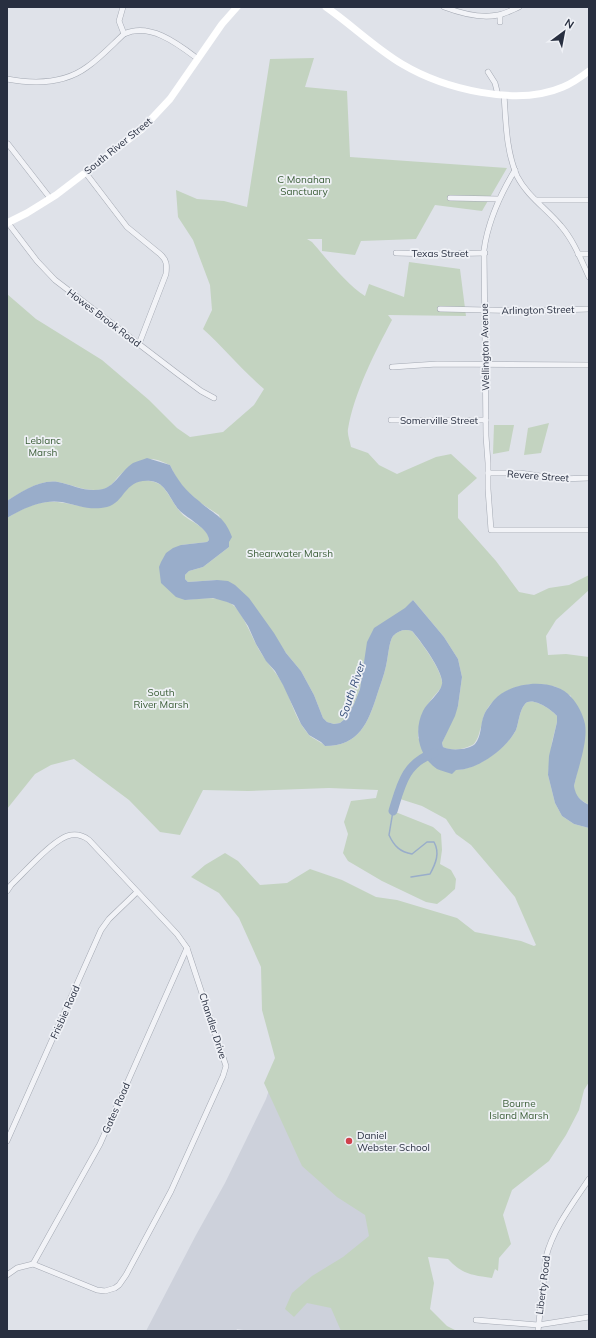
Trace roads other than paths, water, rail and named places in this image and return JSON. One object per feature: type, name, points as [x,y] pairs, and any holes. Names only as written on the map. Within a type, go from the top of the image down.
[{"type":"street","points":[[123,7],[119,21],[124,34]]},
{"type":"street","name":"South River Street","points":[[8,223],[50,198],[150,121],[170,99],[222,24],[237,7]]},
{"type":"street","points":[[326,7],[350,24],[384,52],[415,71],[455,87],[501,95],[536,94],[552,91],[572,83],[589,71]]},
{"type":"street","points":[[444,7],[461,14],[491,16],[500,15],[519,7]]},
{"type":"street","points":[[500,15],[500,22]]},
{"type":"street","points":[[7,79],[41,82],[74,74],[86,68],[124,34],[130,31],[140,31],[162,36],[174,42],[198,59]]},
{"type":"street","points":[[488,72],[501,95],[511,159],[515,170],[528,192],[562,227],[578,254],[589,277]]},
{"type":"street","points":[[8,144],[50,198]]},
{"type":"street","name":"Wellington Avenue","points":[[515,170],[505,186],[491,217],[487,231],[484,253],[486,420],[488,489],[492,530],[589,530]]},
{"type":"street","points":[[85,172],[127,227],[164,257],[166,262],[166,274],[139,344]]},
{"type":"street","points":[[450,198],[499,199]]},
{"type":"street","points":[[536,200],[589,200]]},
{"type":"street","name":"Howes Brook Road","points":[[8,223],[37,261],[55,280],[201,391],[214,398]]},
{"type":"street","name":"Texas Street","points":[[396,253],[484,253]]},
{"type":"street","points":[[578,254],[589,254]]},
{"type":"street","name":"Arlington Street","points":[[440,309],[589,309]]},
{"type":"street","points":[[392,367],[428,364],[589,365]]},
{"type":"street","name":"Somerville Street","points":[[391,420],[486,420]]},
{"type":"street","name":"Revere Street","points":[[488,473],[520,473],[560,479],[589,478]]},
{"type":"street","name":"Chandler Drive","points":[[7,891],[11,885],[60,839],[71,835],[82,835],[89,840],[177,934],[187,948],[224,1056],[226,1066],[223,1076],[171,1192],[126,1275],[119,1284],[115,1288],[105,1291],[97,1290],[33,1264]]},
{"type":"street","name":"Frisbie Road","points":[[7,1141],[101,930],[109,919],[137,892]]},
{"type":"street","name":"Gates Road","points":[[33,1264],[100,1144],[187,948]]},
{"type":"street","name":"Liberty Road","points":[[538,1331],[546,1257],[549,1248],[564,1218],[589,1179]]},
{"type":"street","points":[[7,1275],[17,1268],[33,1264]]},
{"type":"street","points":[[476,1320],[538,1325],[589,1317]]},
{"type":"water","points":[[147,458],[170,465],[186,489],[226,524],[232,537],[229,542],[229,547],[203,567],[189,571],[185,575],[185,579],[188,582],[217,580],[228,581],[235,585],[249,598],[274,633],[286,653],[301,671],[314,695],[323,718],[327,722],[334,724],[340,723],[346,718],[354,704],[360,689],[367,642],[374,628],[405,608],[413,600],[444,637],[458,659],[462,677],[458,706],[455,716],[442,743],[443,747],[459,749],[468,748],[475,744],[479,737],[487,709],[501,694],[511,689],[521,685],[544,684],[554,686],[564,691],[576,703],[582,713],[585,724],[586,731],[584,747],[574,786],[579,798],[589,805],[589,828],[574,824],[562,816],[555,803],[548,775],[549,756],[557,716],[547,707],[532,702],[525,704],[520,713],[516,730],[506,744],[482,762],[464,769],[456,770],[452,774],[437,769],[431,764],[422,751],[418,735],[418,727],[423,711],[441,688],[442,679],[431,656],[412,631],[400,631],[393,636],[385,670],[374,705],[366,723],[360,731],[346,742],[337,745],[325,746],[309,735],[301,724],[275,671],[266,661],[248,626],[234,605],[213,598],[185,600],[176,597],[161,583],[159,567],[166,553],[181,545],[207,542],[209,540],[202,528],[180,511],[168,493],[156,482],[142,481],[135,483],[118,500],[107,507],[89,508],[55,501],[33,505],[7,518],[7,501],[38,484],[44,482],[58,482],[91,490],[103,489],[111,485],[133,463]]},
{"type":"waterway","points":[[393,811],[402,784],[410,769],[424,757],[434,753]]},
{"type":"waterway","points":[[393,811],[389,835],[398,848],[404,852],[412,854],[427,842],[434,842],[436,846],[437,854],[430,874],[411,877]]},
{"type":"place","name":"Daniel Webster School","points":[[349,1141]]},
{"type":"park label","name":"C Monahan Sanctuary","points":[[304,184]]},
{"type":"park label","name":"Leblanc Marsh","points":[[43,446]]},
{"type":"park label","name":"Shearwater Marsh","points":[[290,553]]},
{"type":"park label","name":"South River Marsh","points":[[161,698]]},
{"type":"park label","name":"Bourne Island Marsh","points":[[519,1108]]},
{"type":"water label","name":"South River","points":[[352,690]]}]
